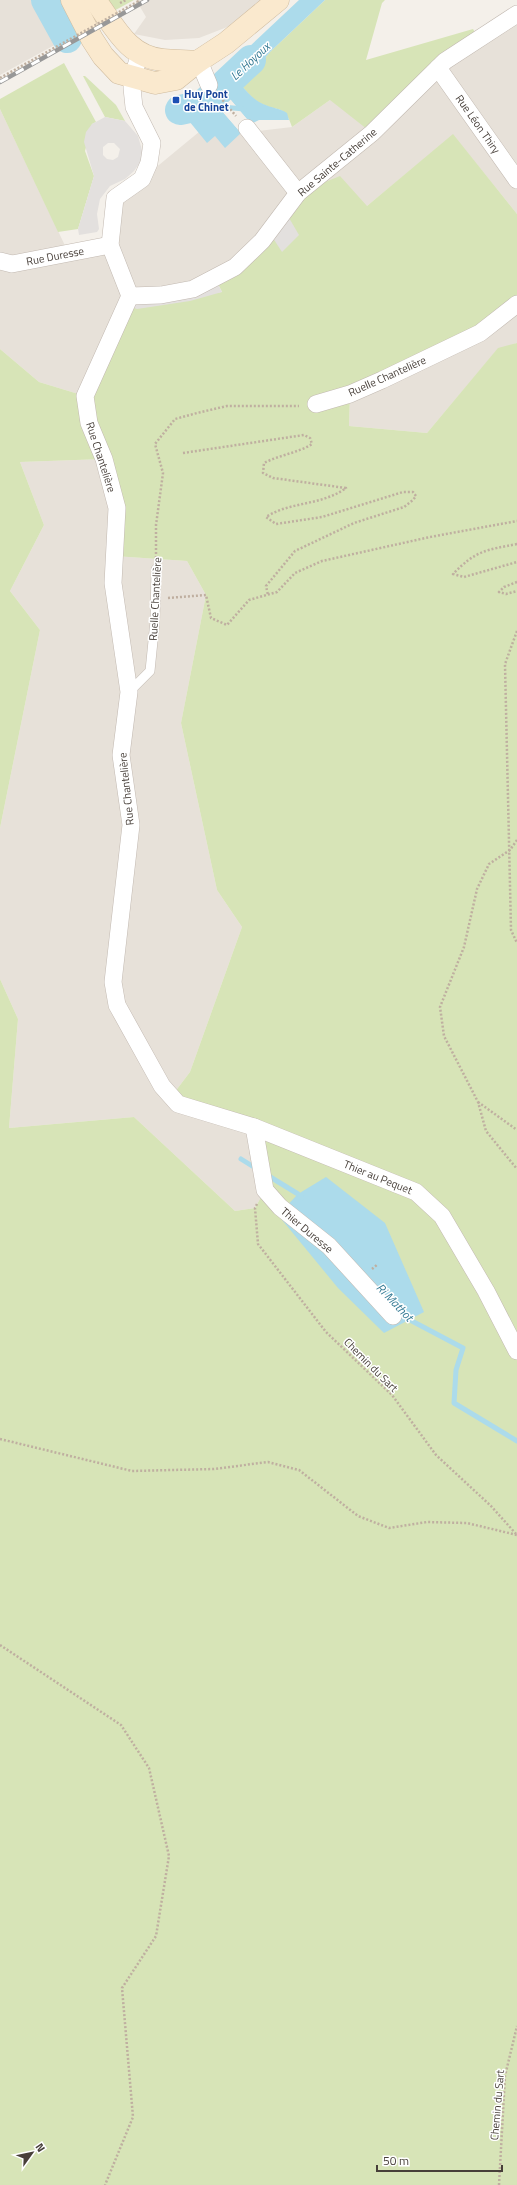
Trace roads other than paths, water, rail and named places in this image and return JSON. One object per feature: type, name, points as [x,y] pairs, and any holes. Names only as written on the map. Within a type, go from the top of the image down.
[{"type":"main road","points":[[72,0],[92,39],[103,56],[119,73],[132,78],[155,83],[176,79],[198,61],[226,43],[278,0]]},
{"type":"main road","points":[[95,0],[127,45],[140,54],[162,60],[198,61]]},
{"type":"street","name":"Rue Sainte-Catherine","points":[[130,296],[161,295],[193,289],[235,267],[262,241],[298,193],[372,133],[445,61],[517,14]]},
{"type":"street","points":[[130,296],[110,245],[115,198],[142,180],[150,156],[152,143],[134,107],[132,78],[140,54]]},
{"type":"street","points":[[198,61],[209,84]]},
{"type":"street","name":"Rue Léon Thiry","points":[[438,68],[517,180]]},
{"type":"street","points":[[247,128],[298,193]]},
{"type":"street","name":"Rue Duresse","points":[[0,261],[12,264],[110,245]]},
{"type":"street","name":"Rue Chantelière","points":[[130,296],[84,396],[89,423],[104,459],[117,508],[113,582],[129,692],[121,755],[131,825],[113,982],[117,1005],[162,1086],[175,1100],[196,1110],[254,1127]]},
{"type":"street","name":"Ruelle Chantelière","points":[[316,404],[350,394],[480,333],[517,304]]},
{"type":"street","name":"Thier Duresse","points":[[254,1127],[265,1190],[280,1207],[329,1246],[393,1316]]},
{"type":"street","name":"Thier au Pequet","points":[[254,1127],[416,1192],[442,1216],[486,1291],[517,1351]]},
{"type":"lane","name":"Ruelle Chantelière","points":[[129,692],[150,671],[156,569]]},
{"type":"water","points":[[299,0],[325,0],[271,51],[241,85],[251,96],[260,102],[287,113],[289,120],[259,120],[251,124],[214,80]]},
{"type":"water","points":[[203,89],[241,133],[225,148],[215,136],[207,143],[180,110]]},
{"type":"water","points":[[326,1177],[385,1223],[424,1312],[384,1333],[338,1288],[278,1215],[298,1194]]},
{"type":"waterway","name":"Le Hoyoux","points":[[46,0],[67,38]]},
{"type":"waterway","name":"Le Hoyoux","points":[[180,110],[203,105],[251,60]]},
{"type":"waterway","points":[[212,106],[244,109]]},
{"type":"waterway","name":"Ri Mathot","points":[[241,1159],[257,1169]]},
{"type":"waterway","name":"Ri Mathot","points":[[267,1175],[302,1198]]},
{"type":"waterway","name":"Ri Mathot","points":[[405,1315],[410,1320],[463,1348],[456,1370],[454,1403],[517,1441]]},
{"type":"railway","points":[[0,82],[147,0]]},
{"type":"place","name":"Huy Pont de Chinet","points":[[176,100]]}]
